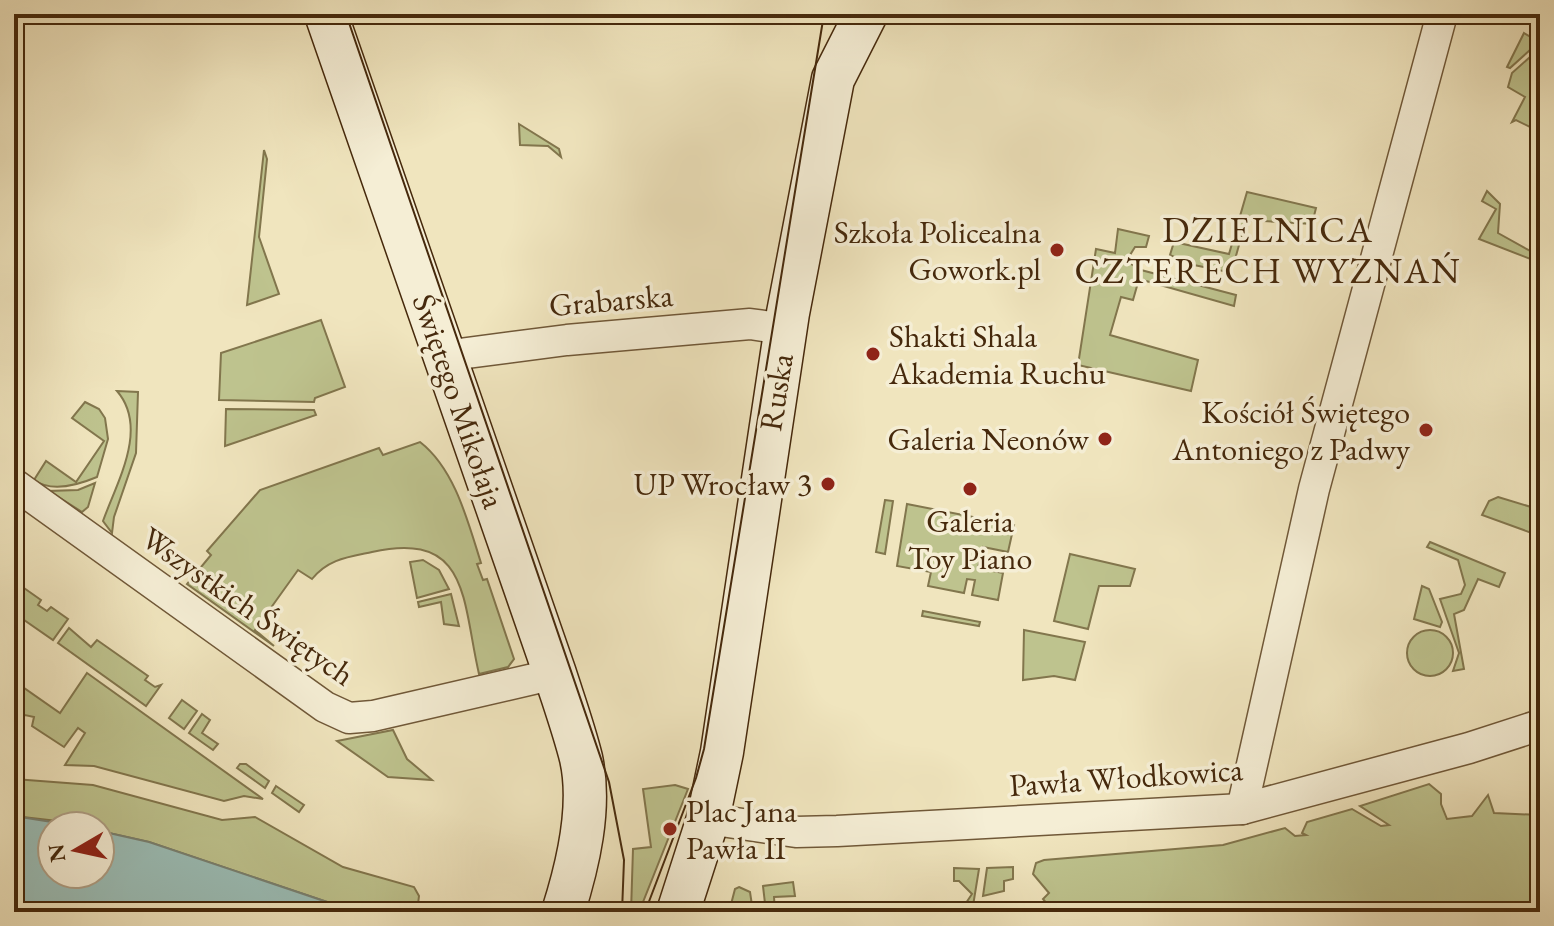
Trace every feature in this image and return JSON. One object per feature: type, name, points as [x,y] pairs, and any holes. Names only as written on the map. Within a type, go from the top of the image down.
[{"type":"main road","name":"Świętego Mikołaja","points":[[326,14],[555,674],[581,758],[584,789],[577,861],[563,912]]},
{"type":"main road","name":"Ruska","points":[[708,819],[785,329],[833,79],[866,14]]},
{"type":"main road","points":[[678,912],[708,819]]},
{"type":"street","points":[[1242,809],[1314,489],[1442,14]]},
{"type":"street","name":"Grabarska","points":[[444,356],[567,340],[750,324],[785,329]]},
{"type":"street","name":"Wszystkich Świętych","points":[[14,484],[313,698],[349,718],[373,716],[555,674]]},
{"type":"street","name":"Pawła Włodkowica","points":[[708,819],[796,832],[1242,809],[1469,748],[1540,725]]},
{"type":"green space","points":[[1524,33],[1539,42],[1510,68],[1507,67]]},
{"type":"green space","points":[[1540,48],[1540,117],[1532,128],[1516,120],[1512,122],[1525,97],[1508,87],[1512,73]]},
{"type":"green space","points":[[519,124],[559,149],[561,157],[548,146],[520,145]]},
{"type":"green space","points":[[264,150],[267,159],[259,237],[279,294],[247,305]]},
{"type":"green space","points":[[1487,191],[1500,204],[1498,233],[1532,252],[1533,260],[1479,239],[1496,209],[1482,201]]},
{"type":"green space","points":[[1247,192],[1316,208],[1312,224],[1246,220],[1234,263],[1223,271],[1189,264],[1170,255],[1174,242],[1229,254]]},
{"type":"green space","points":[[1118,229],[1149,236],[1146,247],[1135,247],[1130,255],[1131,264],[1141,270],[1236,295],[1234,306],[1139,279],[1133,300],[1121,297],[1110,335],[1198,360],[1191,391],[1078,365],[1096,249],[1115,253]]},
{"type":"green space","points":[[321,320],[345,387],[315,398],[314,402],[219,400],[221,353]]},
{"type":"green space","points":[[117,391],[138,392],[136,453],[114,517],[112,533],[103,521],[122,472],[130,438],[126,406]]},
{"type":"green space","points":[[85,402],[99,409],[105,418],[108,439],[97,477],[57,487],[34,480],[46,461],[76,482],[104,441],[72,418]]},
{"type":"green space","points":[[226,409],[314,410],[316,415],[225,446]]},
{"type":"green space","points":[[420,442],[442,467],[459,497],[481,563],[477,564],[483,580],[487,579],[514,659],[508,667],[479,674],[464,598],[456,577],[444,562],[428,552],[404,548],[372,552],[332,563],[312,579],[298,570],[255,630],[274,646],[187,584],[211,555],[207,551],[260,490],[379,448],[383,455]]},
{"type":"green space","points":[[95,483],[88,507],[82,512],[49,491],[78,490]]},
{"type":"green space","points":[[1498,497],[1531,507],[1540,515],[1540,536],[1482,515],[1489,501]]},
{"type":"green space","points":[[885,500],[893,501],[885,554],[876,552]]},
{"type":"green space","points":[[907,504],[1014,525],[1008,552],[983,547],[978,568],[1003,573],[998,600],[972,595],[975,580],[967,579],[964,593],[928,586],[931,572],[897,566]]},
{"type":"green space","points":[[1430,542],[1505,573],[1499,587],[1478,579],[1464,610],[1454,614],[1464,669],[1453,671],[1459,653],[1440,599],[1461,594],[1465,585],[1458,560],[1427,547]]},
{"type":"green space","points":[[1070,554],[1135,569],[1130,586],[1099,586],[1088,629],[1054,621]]},
{"type":"green space","points":[[423,560],[439,570],[449,589],[417,598],[410,562]]},
{"type":"green space","points":[[14,581],[41,600],[38,605],[47,611],[51,607],[68,619],[53,640],[14,613]]},
{"type":"green space","points":[[1422,586],[1429,589],[1442,622],[1440,627],[1414,619]]},
{"type":"green space","points":[[451,594],[459,626],[444,624],[441,602],[419,607],[418,602]]},
{"type":"green space","points":[[923,611],[980,622],[979,626],[922,616]]},
{"type":"green space","points":[[69,628],[91,647],[97,640],[148,676],[145,680],[155,687],[161,685],[146,706],[58,643]]},
{"type":"green space","points":[[1024,630],[1085,642],[1075,680],[1054,676],[1023,680]]},
{"type":"green space","points":[[1430,630],[1446,637],[1453,653],[1446,669],[1430,676],[1414,669],[1407,653],[1414,637]]},
{"type":"green space","points":[[87,673],[263,799],[244,796],[224,801],[94,766],[65,765],[85,733],[78,728],[64,747],[32,726],[34,717],[25,715],[22,719],[14,715],[14,681],[60,713]]},
{"type":"green space","points":[[182,700],[197,711],[184,729],[169,718]]},
{"type":"green space","points":[[202,714],[210,720],[202,733],[218,744],[213,750],[189,733]]},
{"type":"green space","points":[[393,730],[407,759],[432,780],[388,777],[337,741]]},
{"type":"green space","points":[[240,764],[246,764],[269,781],[265,788],[237,768]]},
{"type":"green space","points":[[14,779],[93,785],[222,820],[255,817],[343,867],[414,887],[419,896],[417,912],[398,912],[385,906],[383,912],[368,912],[369,907],[330,903],[149,842],[116,835],[116,810],[36,810],[36,819],[14,816]]},
{"type":"green space","points":[[1429,784],[1441,794],[1447,819],[1472,816],[1488,795],[1494,813],[1540,815],[1540,912],[1042,910],[1048,905],[1043,899],[1049,893],[1033,874],[1036,863],[1044,860],[1223,845],[1285,828],[1295,836],[1306,835],[1302,833],[1307,822],[1352,809],[1381,826],[1389,825],[1360,806]]},
{"type":"green space","points":[[675,785],[688,789],[639,912],[631,912],[633,849],[651,847],[643,789]]},
{"type":"green space","points":[[276,786],[304,805],[299,812],[272,793]]},
{"type":"green space","points":[[1013,867],[1013,879],[1004,881],[1004,891],[983,896],[987,868]]},
{"type":"green space","points":[[954,868],[979,869],[972,912],[960,912],[972,894],[959,881],[954,881]]},
{"type":"green space","points":[[793,882],[795,896],[774,897],[775,912],[766,912],[763,886]]},
{"type":"green space","points":[[739,887],[750,892],[753,912],[729,912],[735,889]]},
{"type":"water","points":[[14,816],[36,819],[36,890],[116,890],[116,835],[149,842],[330,903],[327,912],[14,912]]},
{"type":"tram line","points":[[346,14],[609,782],[624,860],[622,912]]},
{"type":"tram line","points":[[645,912],[704,749],[824,14]]},
{"type":"place","name":"Szkoła Policealna Gowork.pl","points":[[1057,250]]},
{"type":"place","name":"Shakti Shala Akademia Ruchu","points":[[873,354]]},
{"type":"place","name":"Kościół Świętego Antoniego z Padwy","points":[[1426,430]]},
{"type":"place","name":"Galeria Neonów","points":[[1105,439]]},
{"type":"place","name":"UP Wrocław 3","points":[[828,484]]},
{"type":"place","name":"Galeria Toy Piano","points":[[970,489]]},
{"type":"place","name":"Plac Jana Pawła II","points":[[670,829]]},
{"type":"district","name":"DZIELNICA CZTERECH WYZNAŃ","points":[[1268,250]]}]
